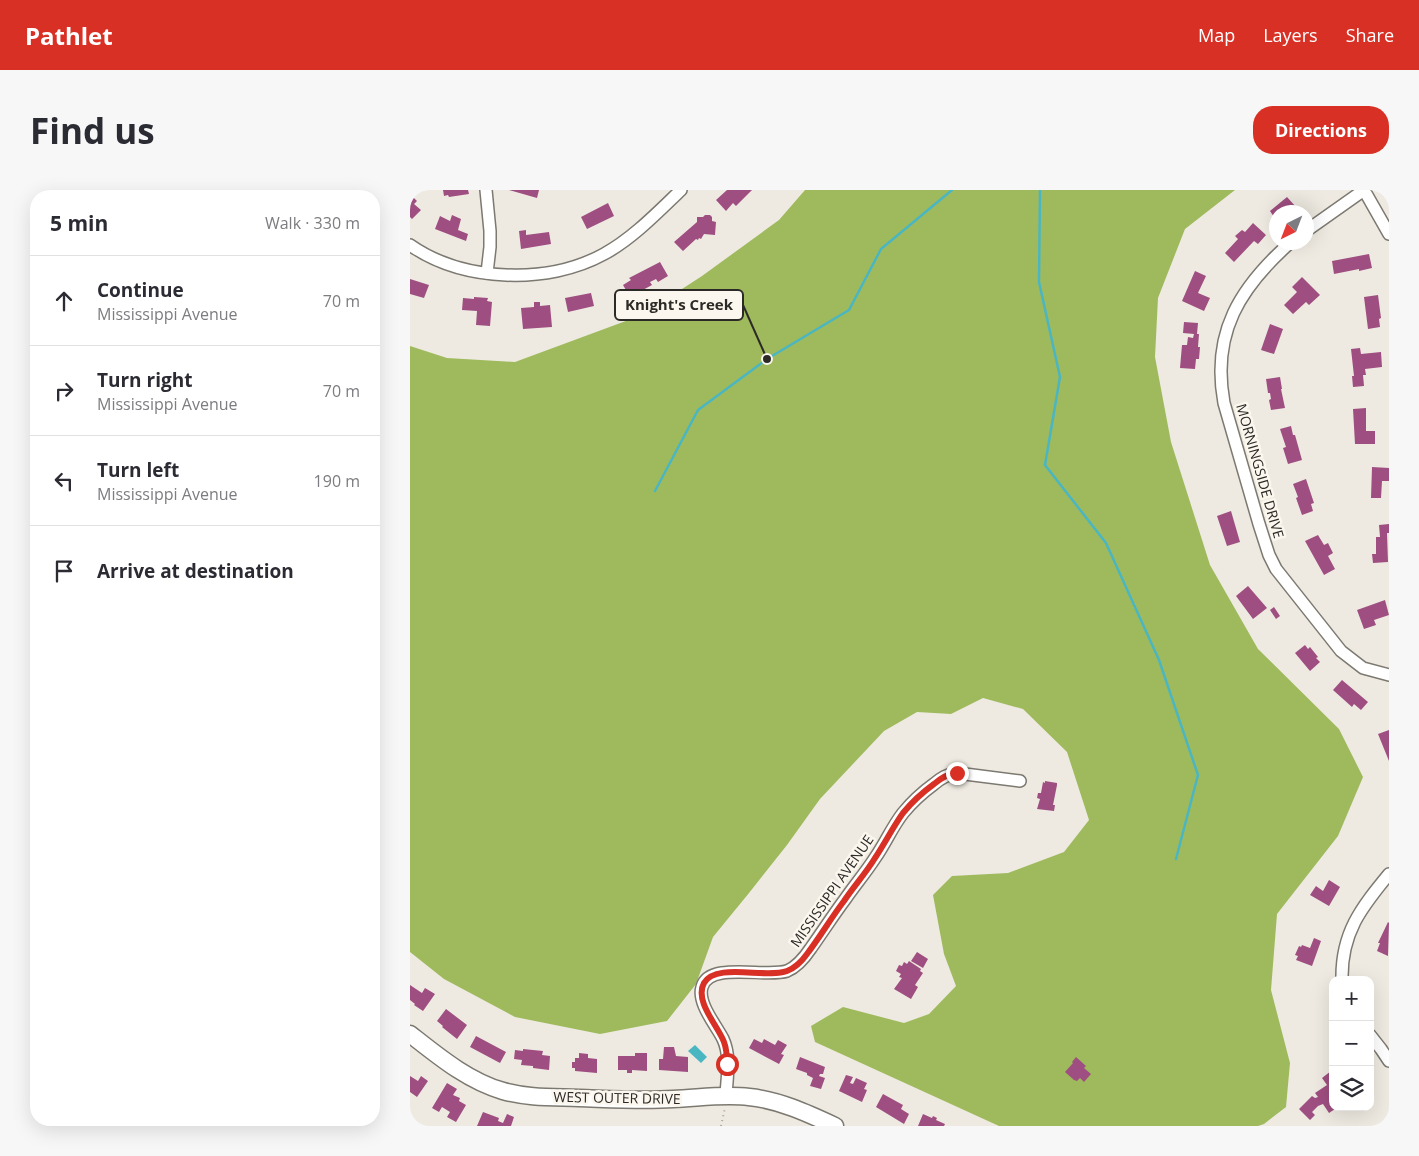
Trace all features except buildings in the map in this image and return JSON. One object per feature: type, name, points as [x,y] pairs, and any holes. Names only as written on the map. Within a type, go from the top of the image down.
[{"type":"street","points":[[486,190],[490,231],[487,273]]},
{"type":"street","points":[[410,245],[436,260],[460,268],[487,273],[531,275],[562,270],[582,264],[604,254],[629,238],[681,190]]},
{"type":"street","points":[[1314,225],[1364,190],[1389,234]]},
{"type":"street","name":"MORNINGSIDE DRIVE","points":[[1283,250],[1253,280],[1232,316],[1225,335],[1221,360],[1221,385],[1224,403],[1268,555],[1276,569],[1341,652],[1363,668],[1389,675]]},
{"type":"street","name":"MISSISSIPPI AVENUE","points":[[726,1096],[727,1052],[723,1040],[703,1003],[701,995],[705,981],[719,973],[775,973],[786,971],[796,966],[806,956],[875,858],[903,813],[926,790],[942,778],[949,774],[957,773],[1020,781]]},
{"type":"street","points":[[1342,976],[1345,949],[1352,925],[1389,874]]},
{"type":"street","name":"WEST OUTER DRIVE","points":[[410,1034],[463,1072],[489,1086],[521,1095],[644,1100],[726,1096],[750,1097],[774,1102],[801,1111],[835,1126]]},
{"type":"street","points":[[1374,1040],[1389,1062]]},
{"type":"path","points":[[721,1126],[726,1096]]},
{"type":"green space","points":[[805,190],[1235,190],[1185,229],[1158,298],[1155,357],[1171,442],[1210,565],[1258,649],[1339,729],[1363,777],[1338,836],[1277,914],[1271,990],[1290,1063],[1286,1107],[1264,1124],[1258,1126],[999,1126],[815,1042],[811,1026],[843,1007],[904,1023],[929,1014],[956,986],[944,954],[933,895],[952,876],[1008,873],[1064,852],[1089,820],[1067,752],[1023,709],[983,698],[951,714],[917,712],[884,731],[820,799],[787,845],[713,937],[696,984],[667,1021],[600,1034],[515,1017],[444,979],[410,952],[410,346],[447,358],[515,362],[642,315],[702,276],[779,220]]},
{"type":"water","points":[[695,1045],[707,1057],[701,1063],[688,1051]]},
{"type":"waterway","points":[[655,491],[698,410],[767,359],[849,310],[881,249],[952,190]]},
{"type":"waterway","points":[[1040,190],[1039,282],[1060,377],[1045,465],[1106,543],[1159,660],[1198,775],[1176,859]]},
{"type":"place","name":"Knight's Creek","points":[[767,359]]},
{"type":"route","points":[[727,1064],[727,1052],[723,1040],[703,1003],[701,995],[705,981],[719,973],[775,973],[786,971],[796,966],[806,956],[875,858],[903,813],[926,790],[942,778],[949,774],[957,773]]}]
